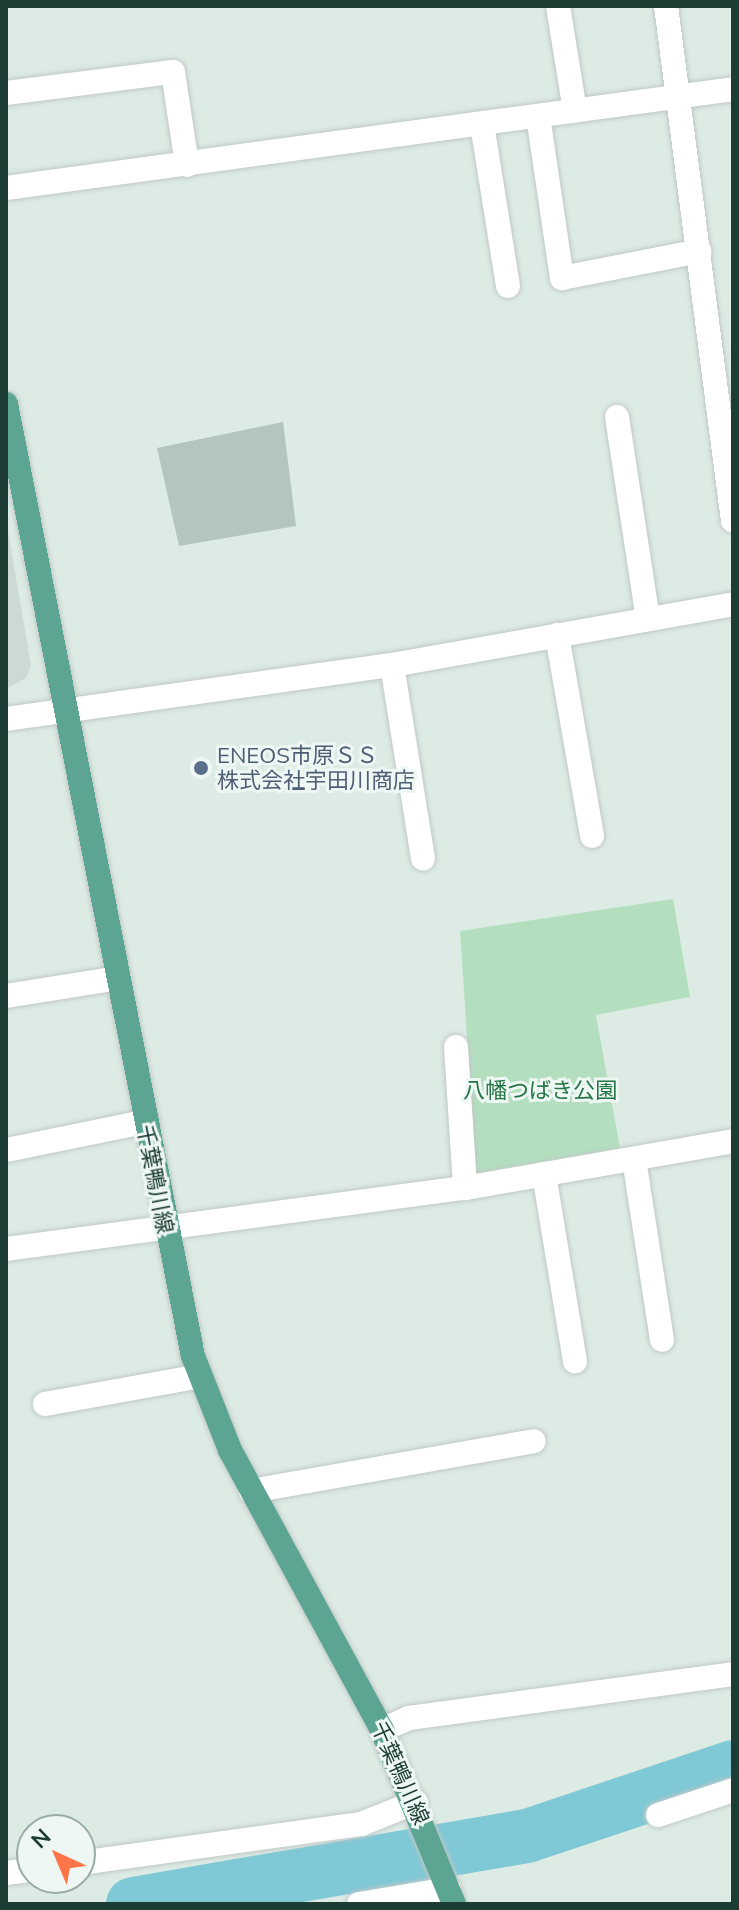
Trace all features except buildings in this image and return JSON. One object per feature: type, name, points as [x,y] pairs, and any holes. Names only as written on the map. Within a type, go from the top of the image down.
[{"type":"main road","name":"千葉鴨川線","points":[[6,404],[119,978],[164,1226],[200,1376],[251,1491],[382,1730],[416,1802],[449,1888]]},
{"type":"street","points":[[558,6],[575,111]]},
{"type":"street","points":[[666,6],[733,521]]},
{"type":"street","points":[[6,93],[173,72],[187,165]]},
{"type":"street","points":[[6,188],[733,89]]},
{"type":"street","points":[[538,116],[562,278],[699,251]]},
{"type":"street","points":[[482,124],[508,286]]},
{"type":"street","points":[[617,417],[648,619]]},
{"type":"street","points":[[6,719],[392,665],[733,604]]},
{"type":"street","points":[[557,635],[592,836]]},
{"type":"street","points":[[392,665],[423,859]]},
{"type":"street","points":[[6,996],[119,978]]},
{"type":"street","points":[[456,1047],[465,1188]]},
{"type":"street","points":[[6,1150],[144,1122]]},
{"type":"street","points":[[6,1249],[465,1188],[733,1141]]},
{"type":"street","points":[[634,1159],[662,1340]]},
{"type":"street","points":[[544,1174],[575,1361]]},
{"type":"street","points":[[45,1404],[200,1376]]},
{"type":"street","points":[[251,1491],[534,1441]]},
{"type":"street","points":[[382,1730],[409,1718],[733,1674]]},
{"type":"street","points":[[658,1815],[733,1790]]},
{"type":"street","points":[[96,1861],[361,1824],[416,1802]]},
{"type":"street","points":[[359,1904],[449,1888]]},
{"type":"shaded area","points":[[7,525],[31,666],[26,678],[6,689]]},
{"type":"green space","name":"八幡つばき公園","points":[[673,899],[690,997],[596,1015],[620,1148],[476,1173],[460,931]]},
{"type":"waterway","points":[[133,1904],[527,1836],[733,1767]]},
{"type":"place","name":"ENEOS市原ＳＳ 株式会社宇田川商店","points":[[201,768]]}]
